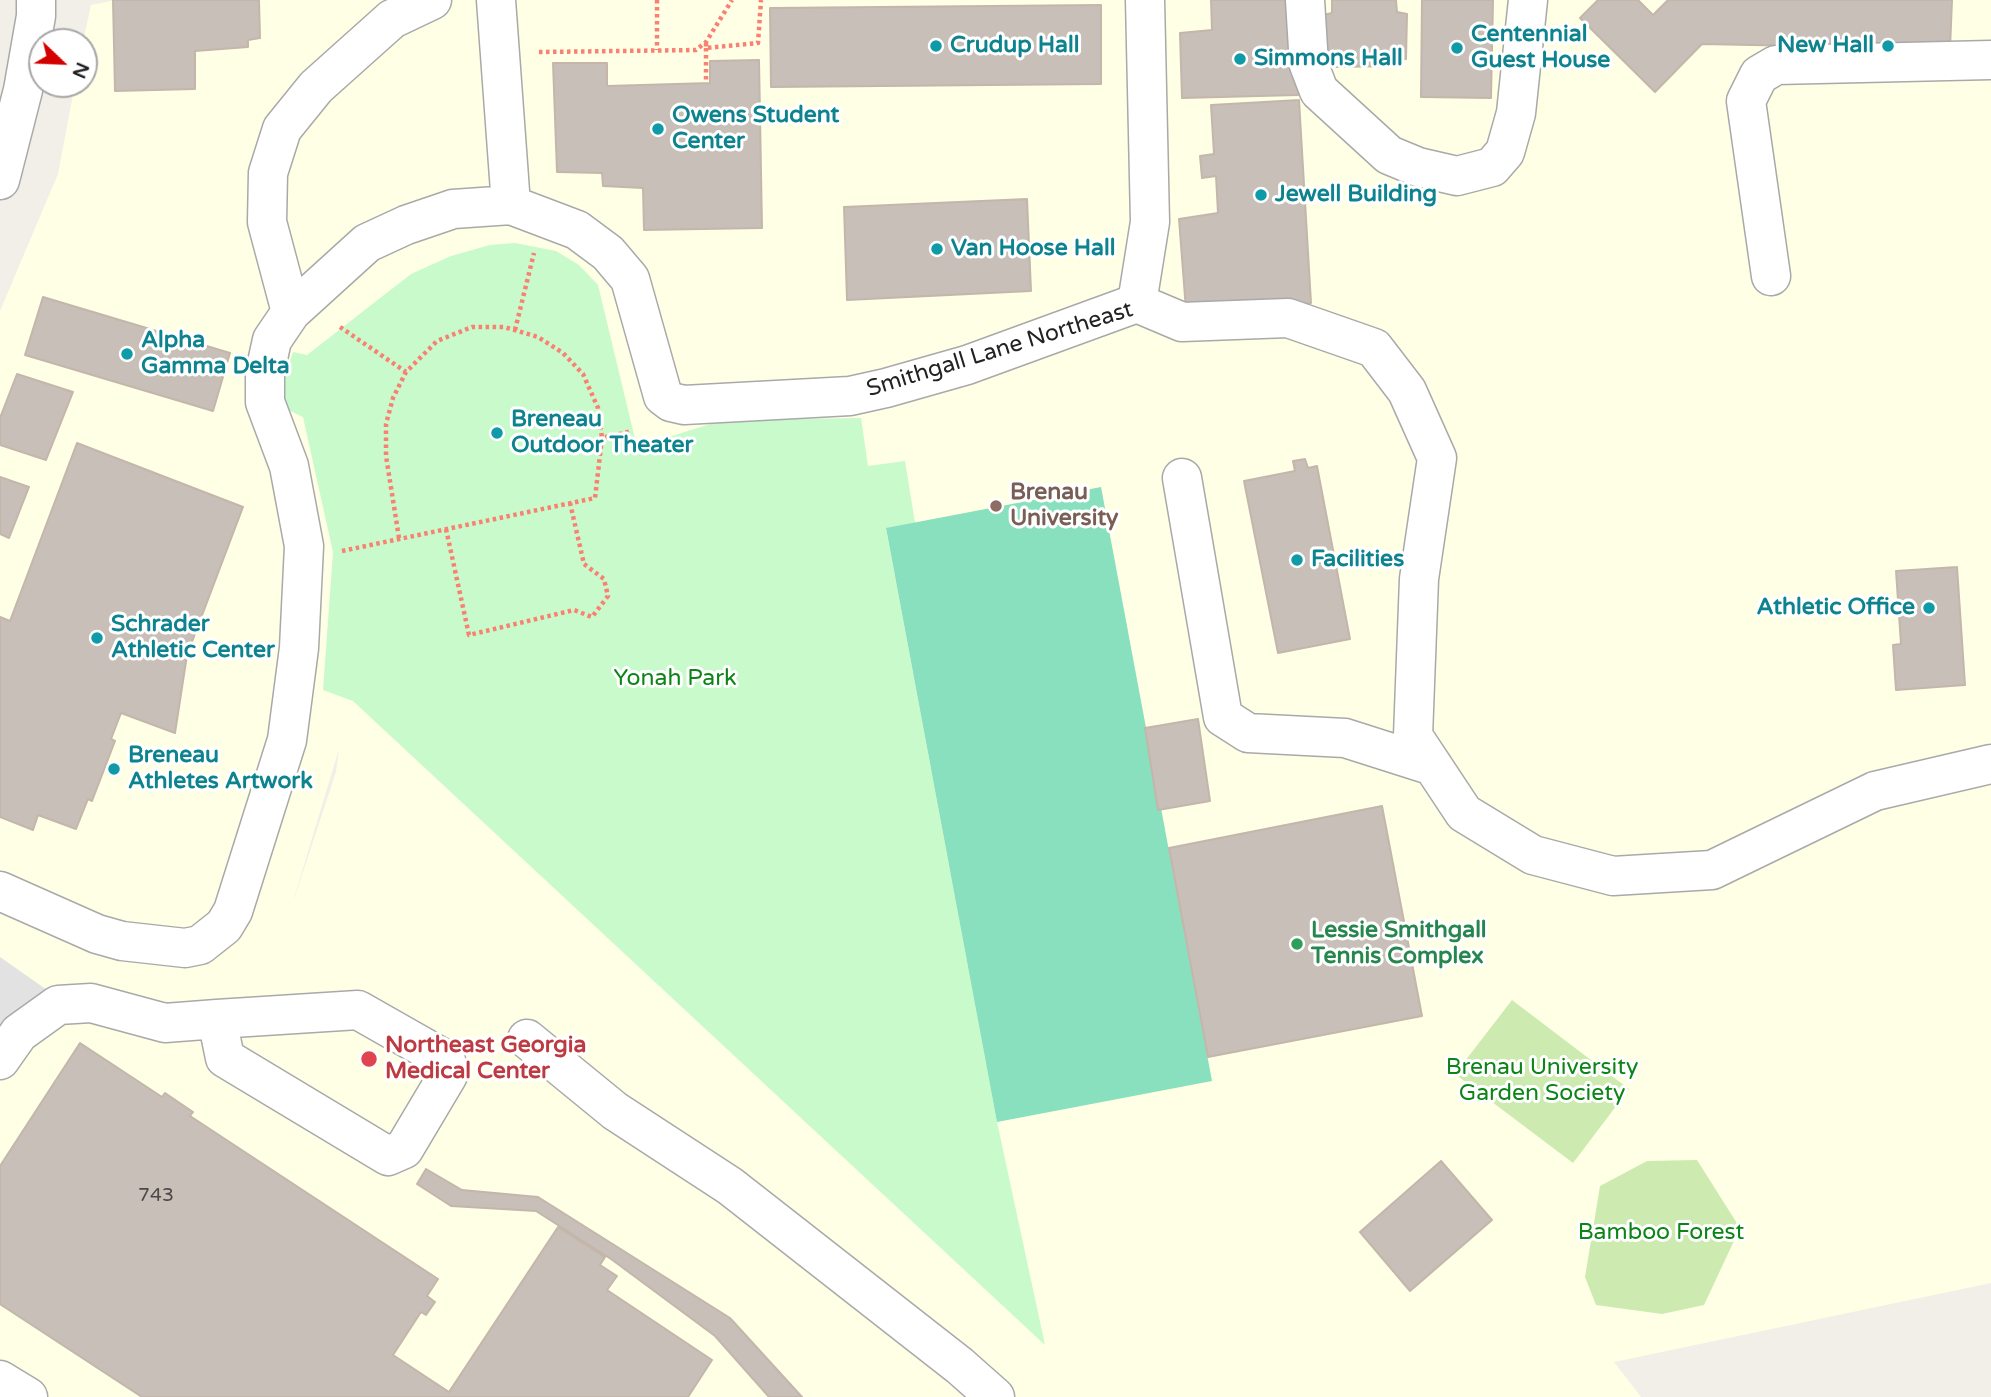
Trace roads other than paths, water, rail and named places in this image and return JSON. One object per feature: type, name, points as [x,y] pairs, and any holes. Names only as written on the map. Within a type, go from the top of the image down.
[{"type":"street","points":[[0,180],[23,90],[36,16],[36,0]]},
{"type":"street","points":[[291,312],[267,222],[268,173],[282,129],[316,87],[392,19],[432,0]]},
{"type":"street","points":[[0,891],[97,934],[122,941],[185,948],[200,945],[213,937],[233,911],[287,740],[299,648],[304,546],[289,466],[265,401],[265,372],[272,340],[291,312],[367,243],[406,225],[453,209],[525,210],[496,0]]},
{"type":"street","points":[[1137,303],[1150,222],[1145,0]]},
{"type":"street","points":[[1305,0],[1309,65],[1319,91],[1389,155],[1418,167],[1457,176],[1492,167],[1505,152],[1516,113],[1528,0]]},
{"type":"street","points":[[1771,276],[1746,101],[1759,75],[1776,65],[1991,60]]},
{"type":"street","name":"Smithgall Lane Northeast","points":[[525,210],[577,230],[608,253],[630,279],[663,396],[671,402],[684,405],[850,396],[887,388],[967,365],[1137,303],[1182,322],[1288,318],[1374,348],[1407,391],[1437,458],[1419,579],[1413,736],[1464,813],[1533,855],[1613,876],[1712,870],[1875,791],[1991,764]]},
{"type":"street","points":[[1182,478],[1223,717],[1248,733],[1345,738],[1385,754],[1433,766]]},
{"type":"street","points":[[6,1037],[58,1005],[91,1003],[118,1013],[165,1023],[217,1019],[358,1010],[446,1060],[448,1075],[404,1149],[388,1156],[225,1058],[217,1019]]},
{"type":"street","points":[[527,1039],[615,1111],[730,1186],[960,1366],[995,1397]]},
{"type":"street","points":[[0,1380],[28,1397]]},
{"type":"place","name":"Crudup Hall","points":[[936,46]]},
{"type":"place","name":"New Hall","points":[[1888,46]]},
{"type":"place","name":"Centennial Guest House","points":[[1457,48]]},
{"type":"place","name":"Simmons Hall","points":[[1240,59]]},
{"type":"place","name":"Owens Student Center","points":[[658,129]]},
{"type":"place","name":"Jewell Building","points":[[1261,195]]},
{"type":"place","name":"Van Hoose Hall","points":[[937,249]]},
{"type":"place","name":"Alpha Gamma Delta","points":[[127,354]]},
{"type":"place","name":"Breneau Outdoor Theater","points":[[497,433]]},
{"type":"place","name":"Brenau University","points":[[996,506]]},
{"type":"place","name":"Facilities","points":[[1297,560]]},
{"type":"place","name":"Athletic Office","points":[[1929,608]]},
{"type":"place","name":"Schrader Athletic Center","points":[[97,638]]},
{"type":"place","name":"Breneau Athletes Artwork","points":[[114,769]]},
{"type":"place","name":"Lessie Smithgall Tennis Complex","points":[[1297,944]]},
{"type":"place","name":"Northeast Georgia Medical Center","points":[[369,1059]]},
{"type":"park label","name":"Yonah Park","points":[[675,679]]},
{"type":"park label","name":"Brenau University Garden Society","points":[[1542,1081]]},
{"type":"park label","name":"Bamboo Forest","points":[[1661,1233]]}]
